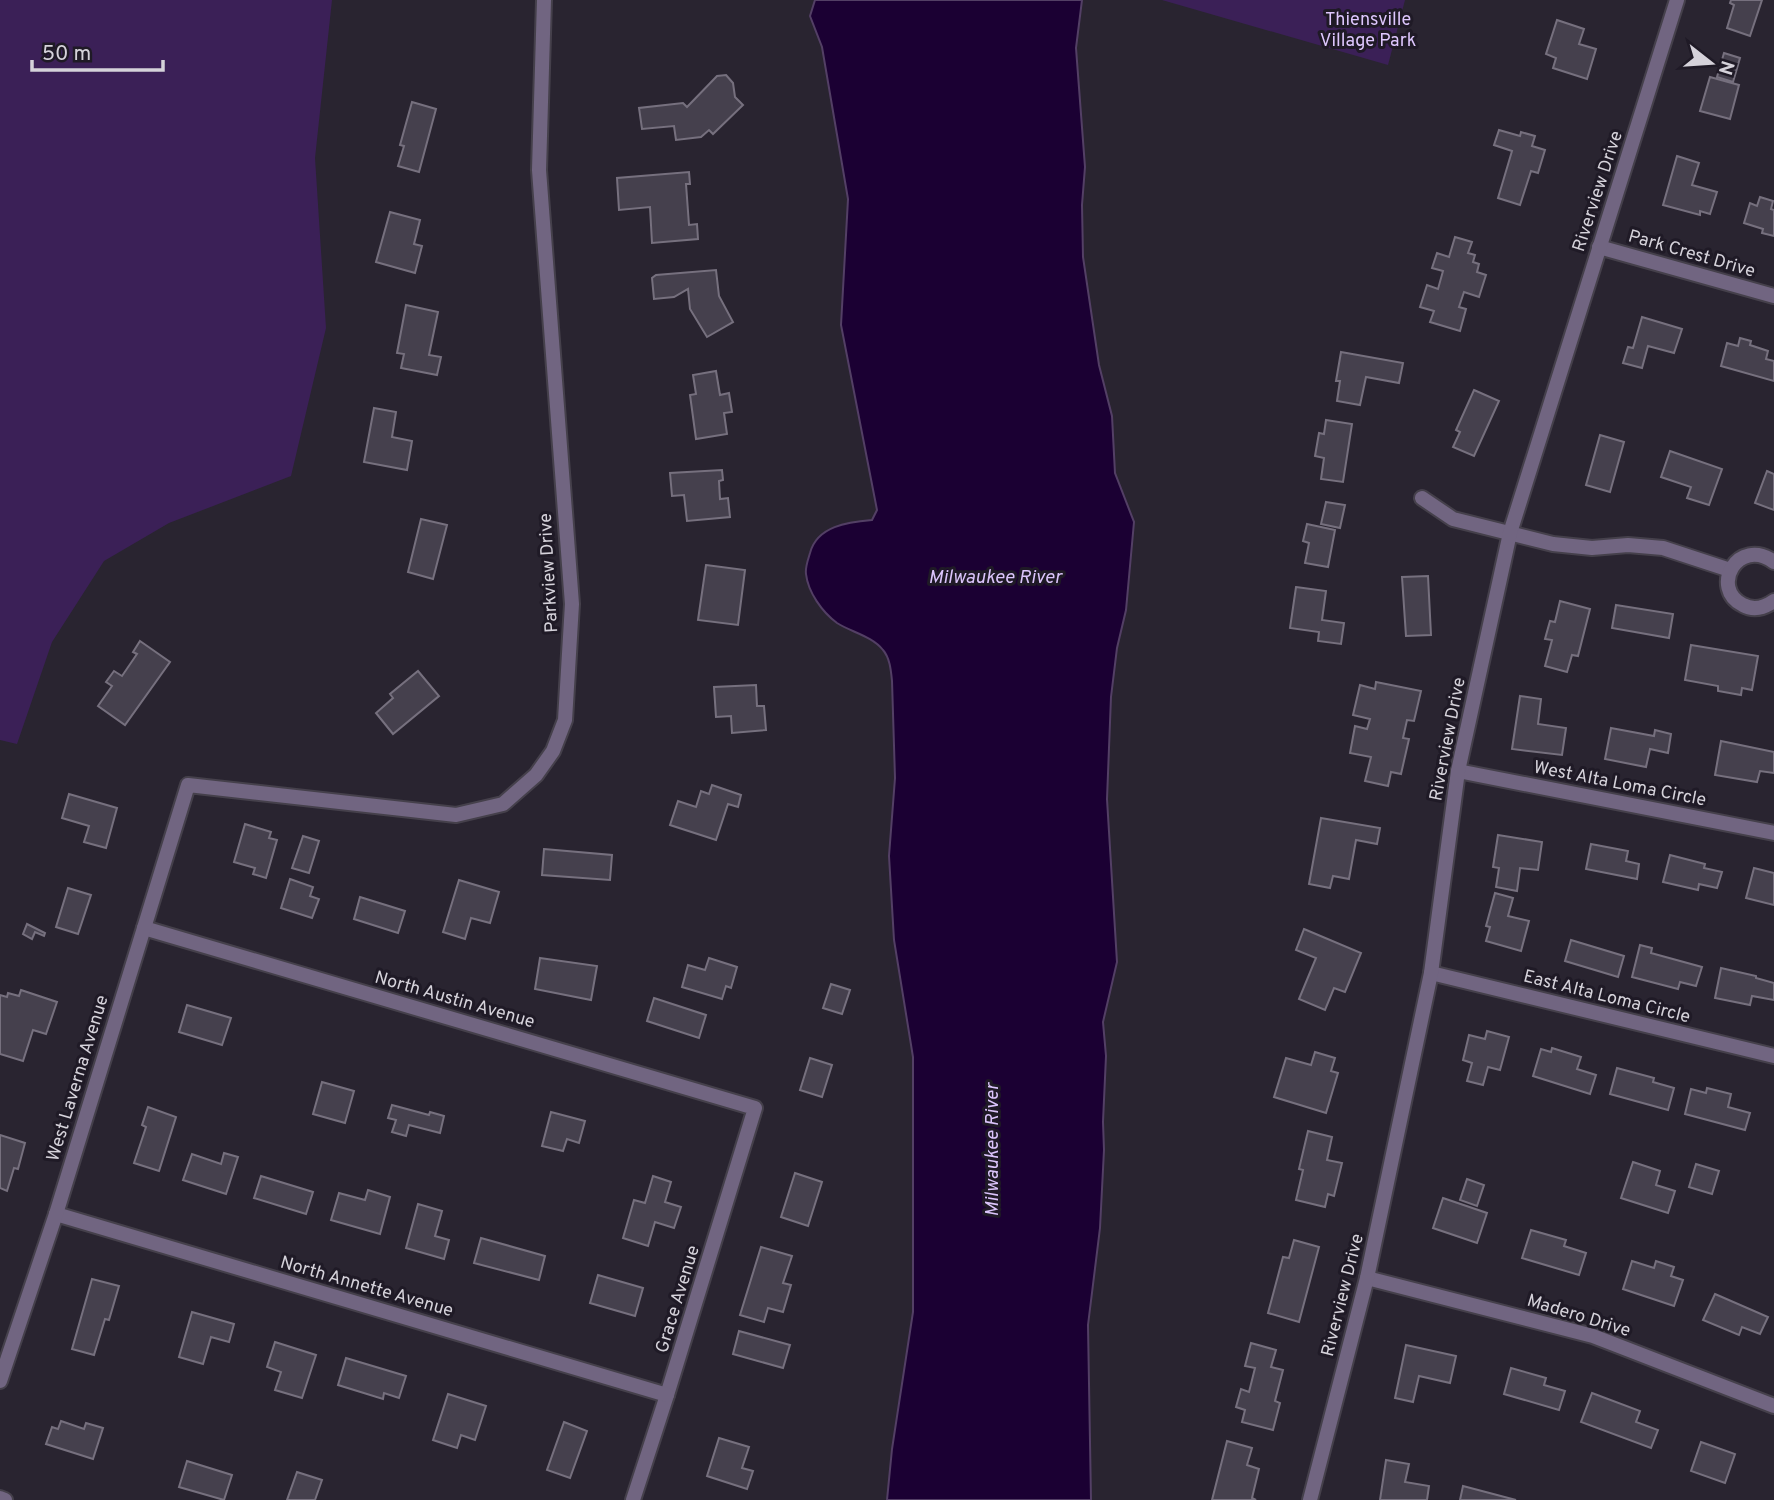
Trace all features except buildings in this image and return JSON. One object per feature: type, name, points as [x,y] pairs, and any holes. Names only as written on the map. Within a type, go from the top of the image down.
[{"type":"street","name":"Parkview Drive","points":[[188,785],[456,816],[503,804],[536,775],[553,751],[565,720],[572,604],[539,170],[544,0]]},
{"type":"street","name":"Riverview Drive","points":[[1310,1500],[1367,1278],[1431,973],[1458,771],[1510,533],[1678,0]]},
{"type":"street","name":"Park Crest Drive","points":[[1599,247],[1774,296]]},
{"type":"street","points":[[1422,498],[1453,519],[1553,544],[1592,548],[1628,545],[1663,548],[1730,570]]},
{"type":"street","points":[[1774,562],[1766,556],[1749,554],[1735,563],[1730,570],[1729,589],[1740,604],[1758,608],[1774,601]]},
{"type":"street","name":"West Alta Loma Circle","points":[[1458,771],[1774,833]]},
{"type":"street","name":"West Laverna Avenue","points":[[0,1381],[56,1214],[188,785]]},
{"type":"street","name":"North Austin Avenue","points":[[144,928],[755,1108]]},
{"type":"street","name":"East Alta Loma Circle","points":[[1431,973],[1774,1056]]},
{"type":"street","name":"Grace Avenue","points":[[633,1500],[755,1108]]},
{"type":"street","name":"North Annette Avenue","points":[[56,1214],[667,1395]]},
{"type":"street","name":"Madero Drive","points":[[1367,1278],[1593,1336],[1774,1406]]},
{"type":"street","points":[[0,1499],[5,1500]]},
{"type":"green space","points":[[0,0],[332,0],[315,158],[326,328],[291,476],[169,523],[104,561],[52,642],[17,744],[0,740]]},
{"type":"green space","name":"Thiensville Village Park","points":[[1162,0],[1405,0],[1388,65]]},
{"type":"water","name":"Milwaukee River","points":[[815,0],[1082,0],[1076,48],[1085,167],[1082,205],[1083,257],[1099,365],[1112,416],[1115,473],[1134,522],[1126,610],[1117,648],[1111,697],[1107,799],[1117,962],[1103,1022],[1106,1056],[1104,1150],[1100,1228],[1088,1325],[1091,1500],[887,1500],[913,1312],[913,1057],[894,940],[889,856],[895,778],[890,665],[878,645],[837,623],[826,613],[813,595],[806,574],[810,553],[819,537],[844,524],[872,520],[877,510],[841,325],[848,199],[822,47],[810,16]]}]
